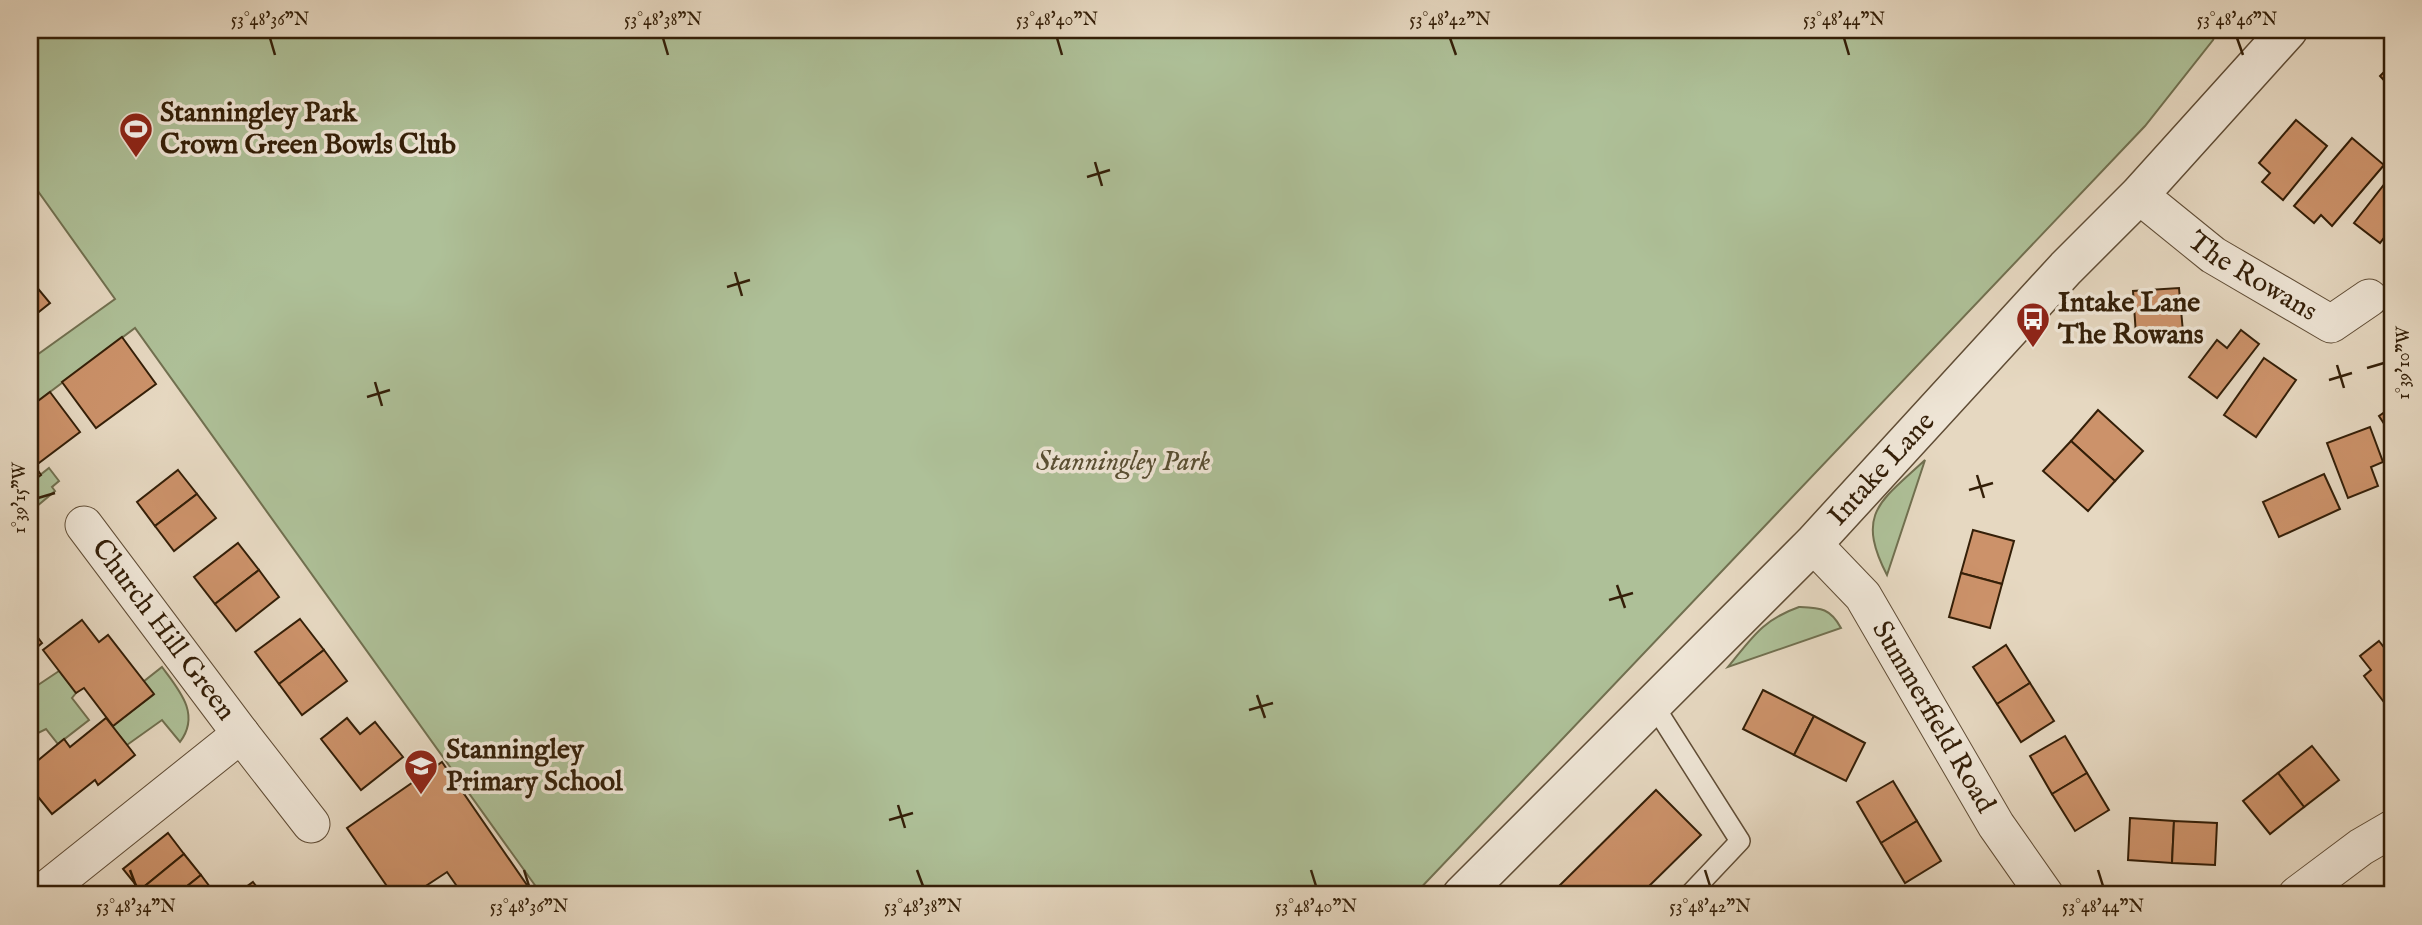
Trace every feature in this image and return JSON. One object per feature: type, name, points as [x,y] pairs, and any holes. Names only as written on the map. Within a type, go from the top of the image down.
[{"type":"street","name":"Intake Lane","points":[[1462,895],[1813,544],[2066,268],[2139,195],[2288,30]]},
{"type":"street","name":"The Rowans","points":[[2139,195],[2213,255],[2331,324],[2369,298]]},
{"type":"street","name":"Church Hill Green","points":[[84,525],[311,824]]},
{"type":"street","name":"Summerfield Road","points":[[1813,544],[1863,596],[1996,825],[2045,895]]},
{"type":"street","name":"Church Hill Green","points":[[43,884],[241,734]]},
{"type":"street","points":[[2297,895],[2361,847],[2392,829]]},
{"type":"lane","points":[[1653,704],[1740,841],[1689,895]]},
{"type":"green space","name":"Stanningley Park","points":[[30,30],[2217,30],[2213,40],[2145,126],[1414,895],[542,895],[135,328],[30,407],[30,360],[115,299],[30,180]]},
{"type":"green space","points":[[1925,460],[1887,575],[1873,537],[1873,522],[1885,498]]},
{"type":"green space","points":[[49,468],[59,481],[52,487],[55,491],[30,512],[30,483]]},
{"type":"green space","points":[[1799,607],[1824,610],[1833,616],[1841,628],[1728,667],[1767,624]]},
{"type":"green space","points":[[162,667],[185,703],[188,712],[186,732],[180,742],[162,720],[127,745],[112,726],[153,695],[143,682]]},
{"type":"green space","points":[[59,671],[76,693],[72,698],[89,720],[58,744],[46,729],[30,737],[30,682],[35,687]]},
{"type":"building","points":[[2392,64],[2392,89],[2380,76]]},
{"type":"building","points":[[2296,120],[2327,146],[2283,200],[2262,182],[2270,173],[2259,163]]},
{"type":"building","points":[[2352,138],[2384,165],[2332,226],[2321,215],[2314,223],[2294,206]]},
{"type":"building","points":[[2386,182],[2392,187],[2392,227],[2380,243],[2354,223]]},
{"type":"building","points":[[30,279],[50,303],[30,319]]},
{"type":"building","points":[[2179,288],[2183,332],[2136,335],[2133,291]]},
{"type":"building","points":[[2241,330],[2259,344],[2217,398],[2189,377],[2217,340],[2227,348]]},
{"type":"building","points":[[122,337],[156,384],[96,428],[62,382]]},
{"type":"building","points":[[2264,358],[2296,380],[2256,437],[2224,415]]},
{"type":"building","points":[[50,392],[80,432],[35,466],[41,475],[30,483],[30,407]]},
{"type":"building","points":[[2392,407],[2392,436],[2379,416]]},
{"type":"building","points":[[2098,410],[2143,451],[2115,481],[2071,441]]},
{"type":"building","points":[[2370,427],[2383,462],[2371,467],[2378,486],[2348,498],[2327,443]]},
{"type":"building","points":[[2071,441],[2115,481],[2088,511],[2043,471]]},
{"type":"building","points":[[178,470],[197,494],[155,526],[137,502]]},
{"type":"building","points":[[2324,474],[2340,509],[2279,537],[2263,502]]},
{"type":"building","points":[[197,494],[216,518],[174,551],[155,526]]},
{"type":"building","points":[[1973,530],[2014,541],[2002,584],[1961,573]]},
{"type":"building","points":[[238,543],[259,570],[215,604],[194,577]]},
{"type":"building","points":[[259,570],[279,597],[236,631],[215,604]]},
{"type":"building","points":[[1961,573],[2002,584],[1990,628],[1949,617]]},
{"type":"building","points":[[300,619],[324,650],[279,684],[255,652]]},
{"type":"building","points":[[82,620],[99,642],[108,635],[154,694],[113,726],[84,688],[76,693],[43,650]]},
{"type":"building","points":[[30,627],[42,643],[30,653]]},
{"type":"building","points":[[2379,641],[2390,655],[2392,654],[2390,710],[2364,676],[2371,670],[2360,656]]},
{"type":"building","points":[[2006,645],[2030,683],[1997,704],[1973,667]]},
{"type":"building","points":[[324,650],[347,681],[302,715],[279,684]]},
{"type":"building","points":[[2030,683],[2054,721],[2021,742],[1997,704]]},
{"type":"building","points":[[1763,690],[1814,716],[1794,755],[1743,729]]},
{"type":"building","points":[[1814,716],[1865,743],[1846,781],[1794,755]]},
{"type":"building","points":[[106,718],[135,755],[98,785],[95,780],[52,814],[30,787],[30,767],[64,739],[70,747]]},
{"type":"building","points":[[347,718],[360,734],[375,722],[403,757],[361,790],[321,739]]},
{"type":"building","points":[[2065,736],[2087,773],[2052,794],[2030,756]]},
{"type":"building","points":[[2312,746],[2339,780],[2304,807],[2278,773]]},
{"type":"building","name":"Stanningley Primary School","points":[[442,762],[529,888],[519,895],[463,895],[447,872],[412,895],[393,895],[347,828]]},
{"type":"building","points":[[2087,773],[2109,810],[2075,831],[2052,794]]},
{"type":"building","points":[[2278,773],[2304,807],[2270,834],[2243,801]]},
{"type":"building","points":[[1893,781],[1917,821],[1881,843],[1857,802]]},
{"type":"building","points":[[1656,790],[1701,835],[1640,895],[1550,895]]},
{"type":"building","points":[[2130,818],[2174,821],[2172,863],[2128,860]]},
{"type":"building","points":[[1917,821],[1941,861],[1905,883],[1881,843]]},
{"type":"building","points":[[2174,821],[2217,823],[2215,865],[2172,863]]},
{"type":"building","points":[[168,833],[184,854],[140,890],[123,869]]},
{"type":"building","points":[[184,854],[201,875],[176,895],[144,895],[140,890]]},
{"type":"building","points":[[201,875],[216,895],[176,895]]},
{"type":"building","points":[[253,882],[263,895],[235,895]]},
{"type":"place","name":"Stanningley Park Crown Green Bowls Club","points":[[136,159]]},
{"type":"place","name":"Intake Lane The Rowans","points":[[2033,349]]},
{"type":"place","name":"Stanningley Primary School","points":[[421,796]]}]
